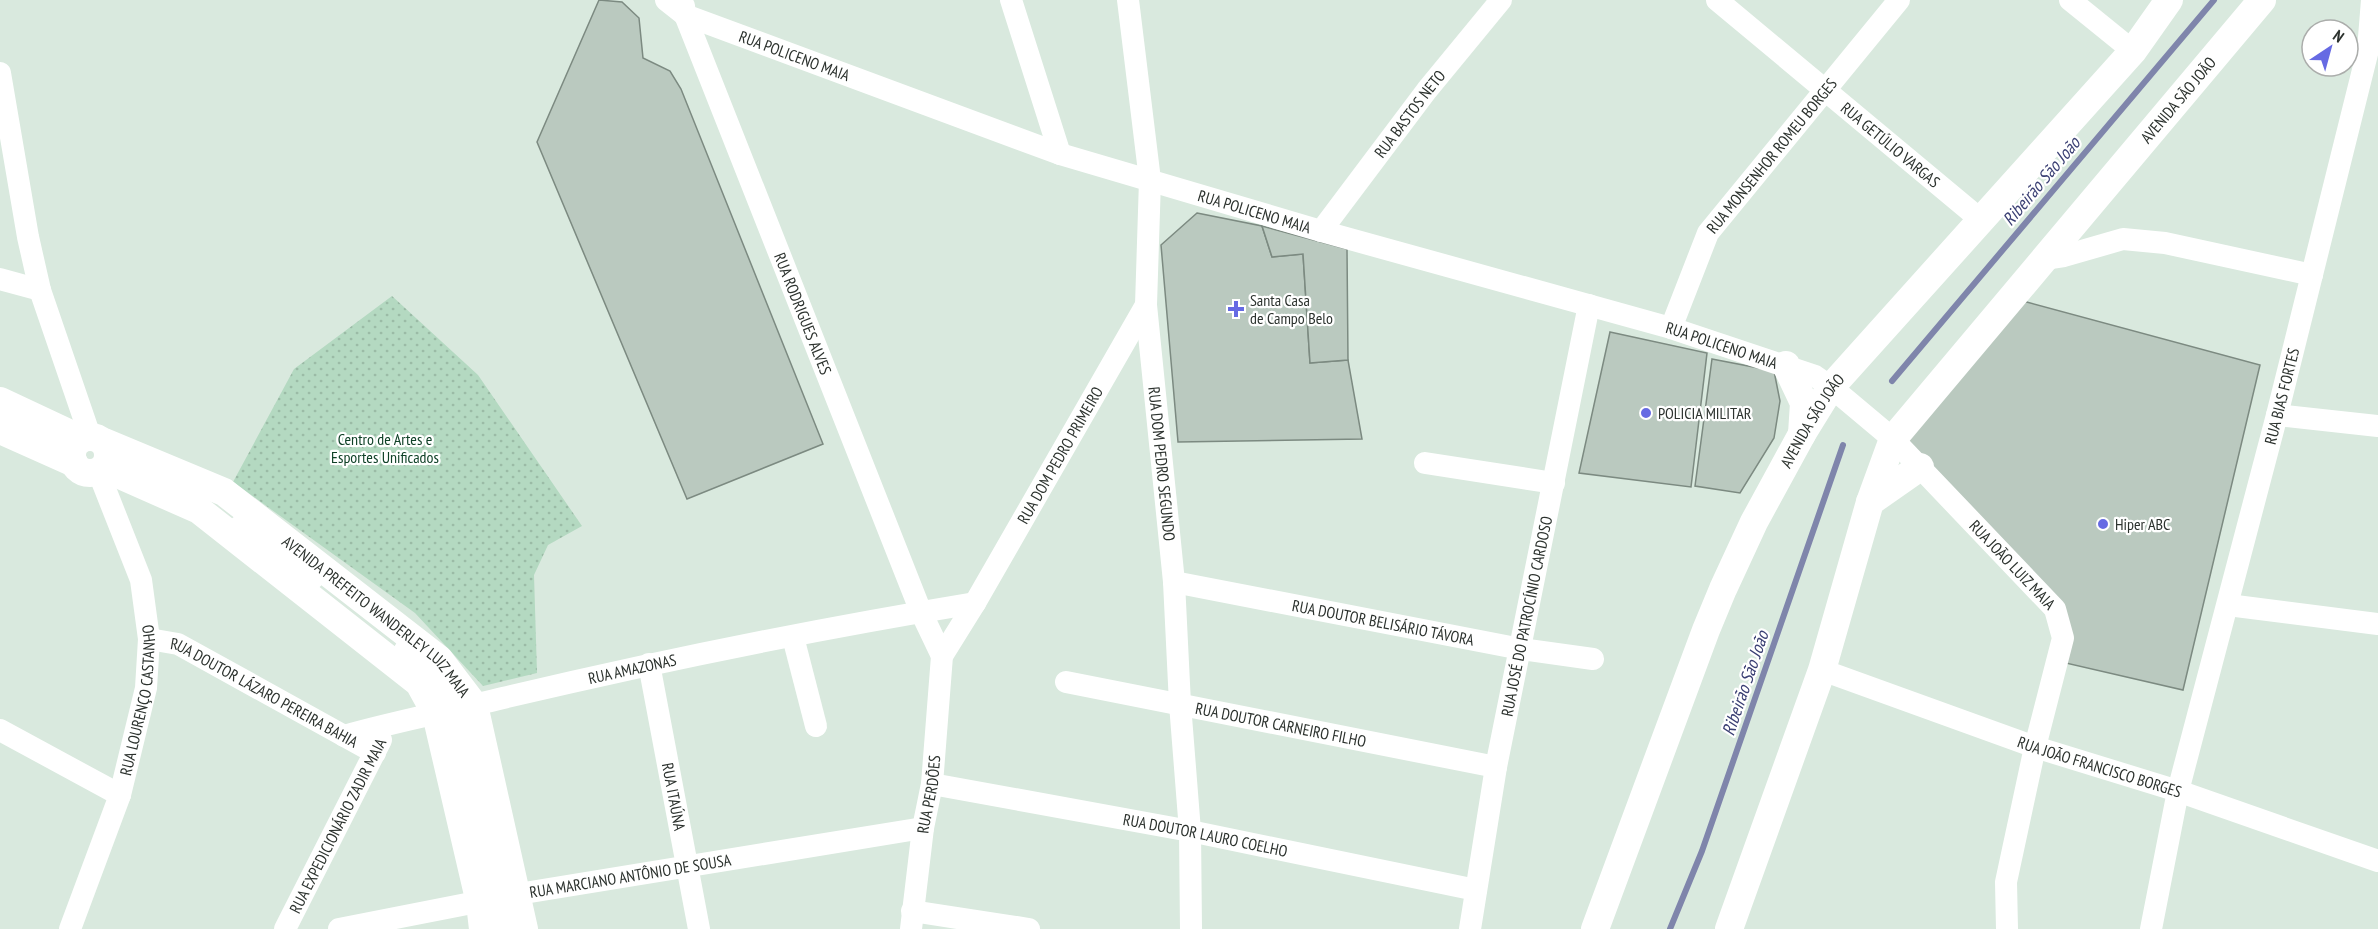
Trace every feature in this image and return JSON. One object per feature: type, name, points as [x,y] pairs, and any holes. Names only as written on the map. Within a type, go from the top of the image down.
[{"type":"main road","name":"AVENIDA SÃO JOÃO","points":[[1595,929],[1706,630],[1754,522],[1802,434],[1832,387],[2133,51],[2169,0]]},
{"type":"main road","name":"AVENIDA SÃO JOÃO","points":[[1729,929],[1822,670],[1870,502],[1893,439],[2262,0]]},
{"type":"main road","points":[[1786,365],[1804,403],[1802,434]]},
{"type":"main road","name":"AVENIDA PREFEITO WANDERLEY LUIZ MAIA","points":[[0,401],[91,453],[199,510],[419,683],[456,709],[494,906]]},
{"type":"main road","name":"AVENIDA PREFEITO WANDERLEY LUIZ MAIA","points":[[0,430],[91,453],[224,492],[439,660],[456,709],[494,906],[524,929]]},
{"type":"main road","points":[[1870,502],[1920,467]]},
{"type":"street","points":[[666,0],[684,7]]},
{"type":"street","points":[[1011,0],[1060,154]]},
{"type":"street","name":"RUA DOM PEDRO SEGUNDO","points":[[1128,0],[1149,180],[1146,305],[1174,582],[1180,704],[1190,831],[1191,929]]},
{"type":"street","name":"RUA BASTOS NETO","points":[[1321,231],[1427,90],[1501,0]]},
{"type":"street","name":"RUA GETÚLIO VARGAS","points":[[1717,0],[1981,220]]},
{"type":"street","name":"RUA MONSENHOR ROMEU BORGES","points":[[1671,328],[1708,233],[1899,0]]},
{"type":"street","points":[[2070,0],[2133,51]]},
{"type":"street","name":"RUA BIAS FORTES","points":[[2151,929],[2178,791],[2277,415],[2367,50],[2372,0]]},
{"type":"street","name":"RUA POLICENO MAIA","points":[[684,7],[1060,154],[1321,231],[1589,304],[1786,365],[1815,376],[1832,387],[1893,439]]},
{"type":"street","name":"RUA RODRIGUES ALVES","points":[[684,7],[921,612]]},
{"type":"street","name":"RUA LOURENÇO CASTANHO","points":[[0,73],[40,290],[91,453],[141,580],[149,639],[147,688],[120,795],[70,929]]},
{"type":"street","points":[[2044,260],[2123,239],[2165,243],[2312,275]]},
{"type":"street","points":[[0,279],[40,290]]},
{"type":"street","name":"RUA JOSÉ DO PATROCÍNIO CARDOSO","points":[[1470,929],[1496,767],[1589,304]]},
{"type":"street","name":"RUA DOM PEDRO PRIMEIRO","points":[[942,656],[975,603],[1146,305]]},
{"type":"street","points":[[1118,351],[1129,362],[1152,367]]},
{"type":"street","points":[[2277,415],[2378,426]]},
{"type":"street","points":[[0,417],[91,453]]},
{"type":"street","name":"RUA JOÃO LUIZ MAIA","points":[[1893,439],[2055,609],[2063,638],[2035,747],[2006,882],[2007,929]]},
{"type":"street","points":[[1425,463],[1554,483]]},
{"type":"street","name":"RUA DOUTOR BELISÁRIO TÁVORA","points":[[1174,582],[1521,649],[1593,659]]},
{"type":"street","points":[[942,656],[921,612],[975,603]]},
{"type":"street","points":[[2228,605],[2378,624]]},
{"type":"street","name":"RUA AMAZONAS","points":[[344,736],[390,723],[649,664],[921,612]]},
{"type":"street","points":[[793,637],[816,726]]},
{"type":"street","name":"RUA DOUTOR LÁZARO PEREIRA BAHIA","points":[[149,639],[178,644],[375,753]]},
{"type":"street","name":"RUA PERDÕES","points":[[912,920],[923,828],[932,784],[942,656]]},
{"type":"street","name":"RUA ITAÚNA","points":[[649,664],[699,929]]},
{"type":"street","name":"RUA JOÃO FRANCISCO BORGES","points":[[1822,670],[2035,747],[2178,791],[2378,861]]},
{"type":"street","name":"RUA DOUTOR CARNEIRO FILHO","points":[[1066,682],[1496,767]]},
{"type":"street","name":"RUA EXPEDICIONÁRIO ZADIR MAIA","points":[[285,929],[390,723]]},
{"type":"street","points":[[0,730],[120,795]]},
{"type":"street","name":"RUA DOUTOR LAURO COELHO","points":[[932,784],[1190,831],[1476,890]]},
{"type":"street","name":"RUA MARCIANO ANTÔNIO DE SOUSA","points":[[339,929],[494,906],[689,867],[923,828]]},
{"type":"street","points":[[494,906],[503,929]]},
{"type":"street","points":[[912,920],[1029,929]]},
{"type":"green space","name":"Centro de Artes e Esportes Unificados","points":[[392,296],[478,375],[582,526],[548,545],[534,575],[537,673],[483,686],[415,613],[233,482],[294,369]]},
{"type":"building","points":[[599,0],[622,2],[639,18],[643,58],[670,71],[681,89],[823,444],[687,499],[537,142]]},
{"type":"building","name":"Santa Casa de Campo Belo","points":[[1197,213],[1262,226],[1272,257],[1303,254],[1310,363],[1348,360],[1362,439],[1178,442],[1161,245]]},
{"type":"building","points":[[1262,226],[1347,249],[1348,360],[1310,363],[1303,254],[1272,257]]},
{"type":"building","name":"Hiper ABC","points":[[2023,301],[2260,365],[2183,690],[2057,661],[2062,607],[1907,442]]},
{"type":"building","name":"POLICIA MILITAR","points":[[1610,332],[1707,353],[1691,487],[1579,473]]},
{"type":"building","points":[[1712,359],[1774,371],[1780,401],[1774,438],[1740,493],[1695,486]]},
{"type":"waterway","name":"Ribeirão São João","points":[[1892,381],[2214,0]]},
{"type":"waterway","name":"Ribeirão São João","points":[[1670,929],[1702,851],[1843,445]]},
{"type":"place","name":"Santa Casa de Campo Belo","points":[[1236,309]]},
{"type":"place","name":"POLICIA MILITAR","points":[[1646,413]]},
{"type":"place","name":"Hiper ABC","points":[[2103,524]]}]
